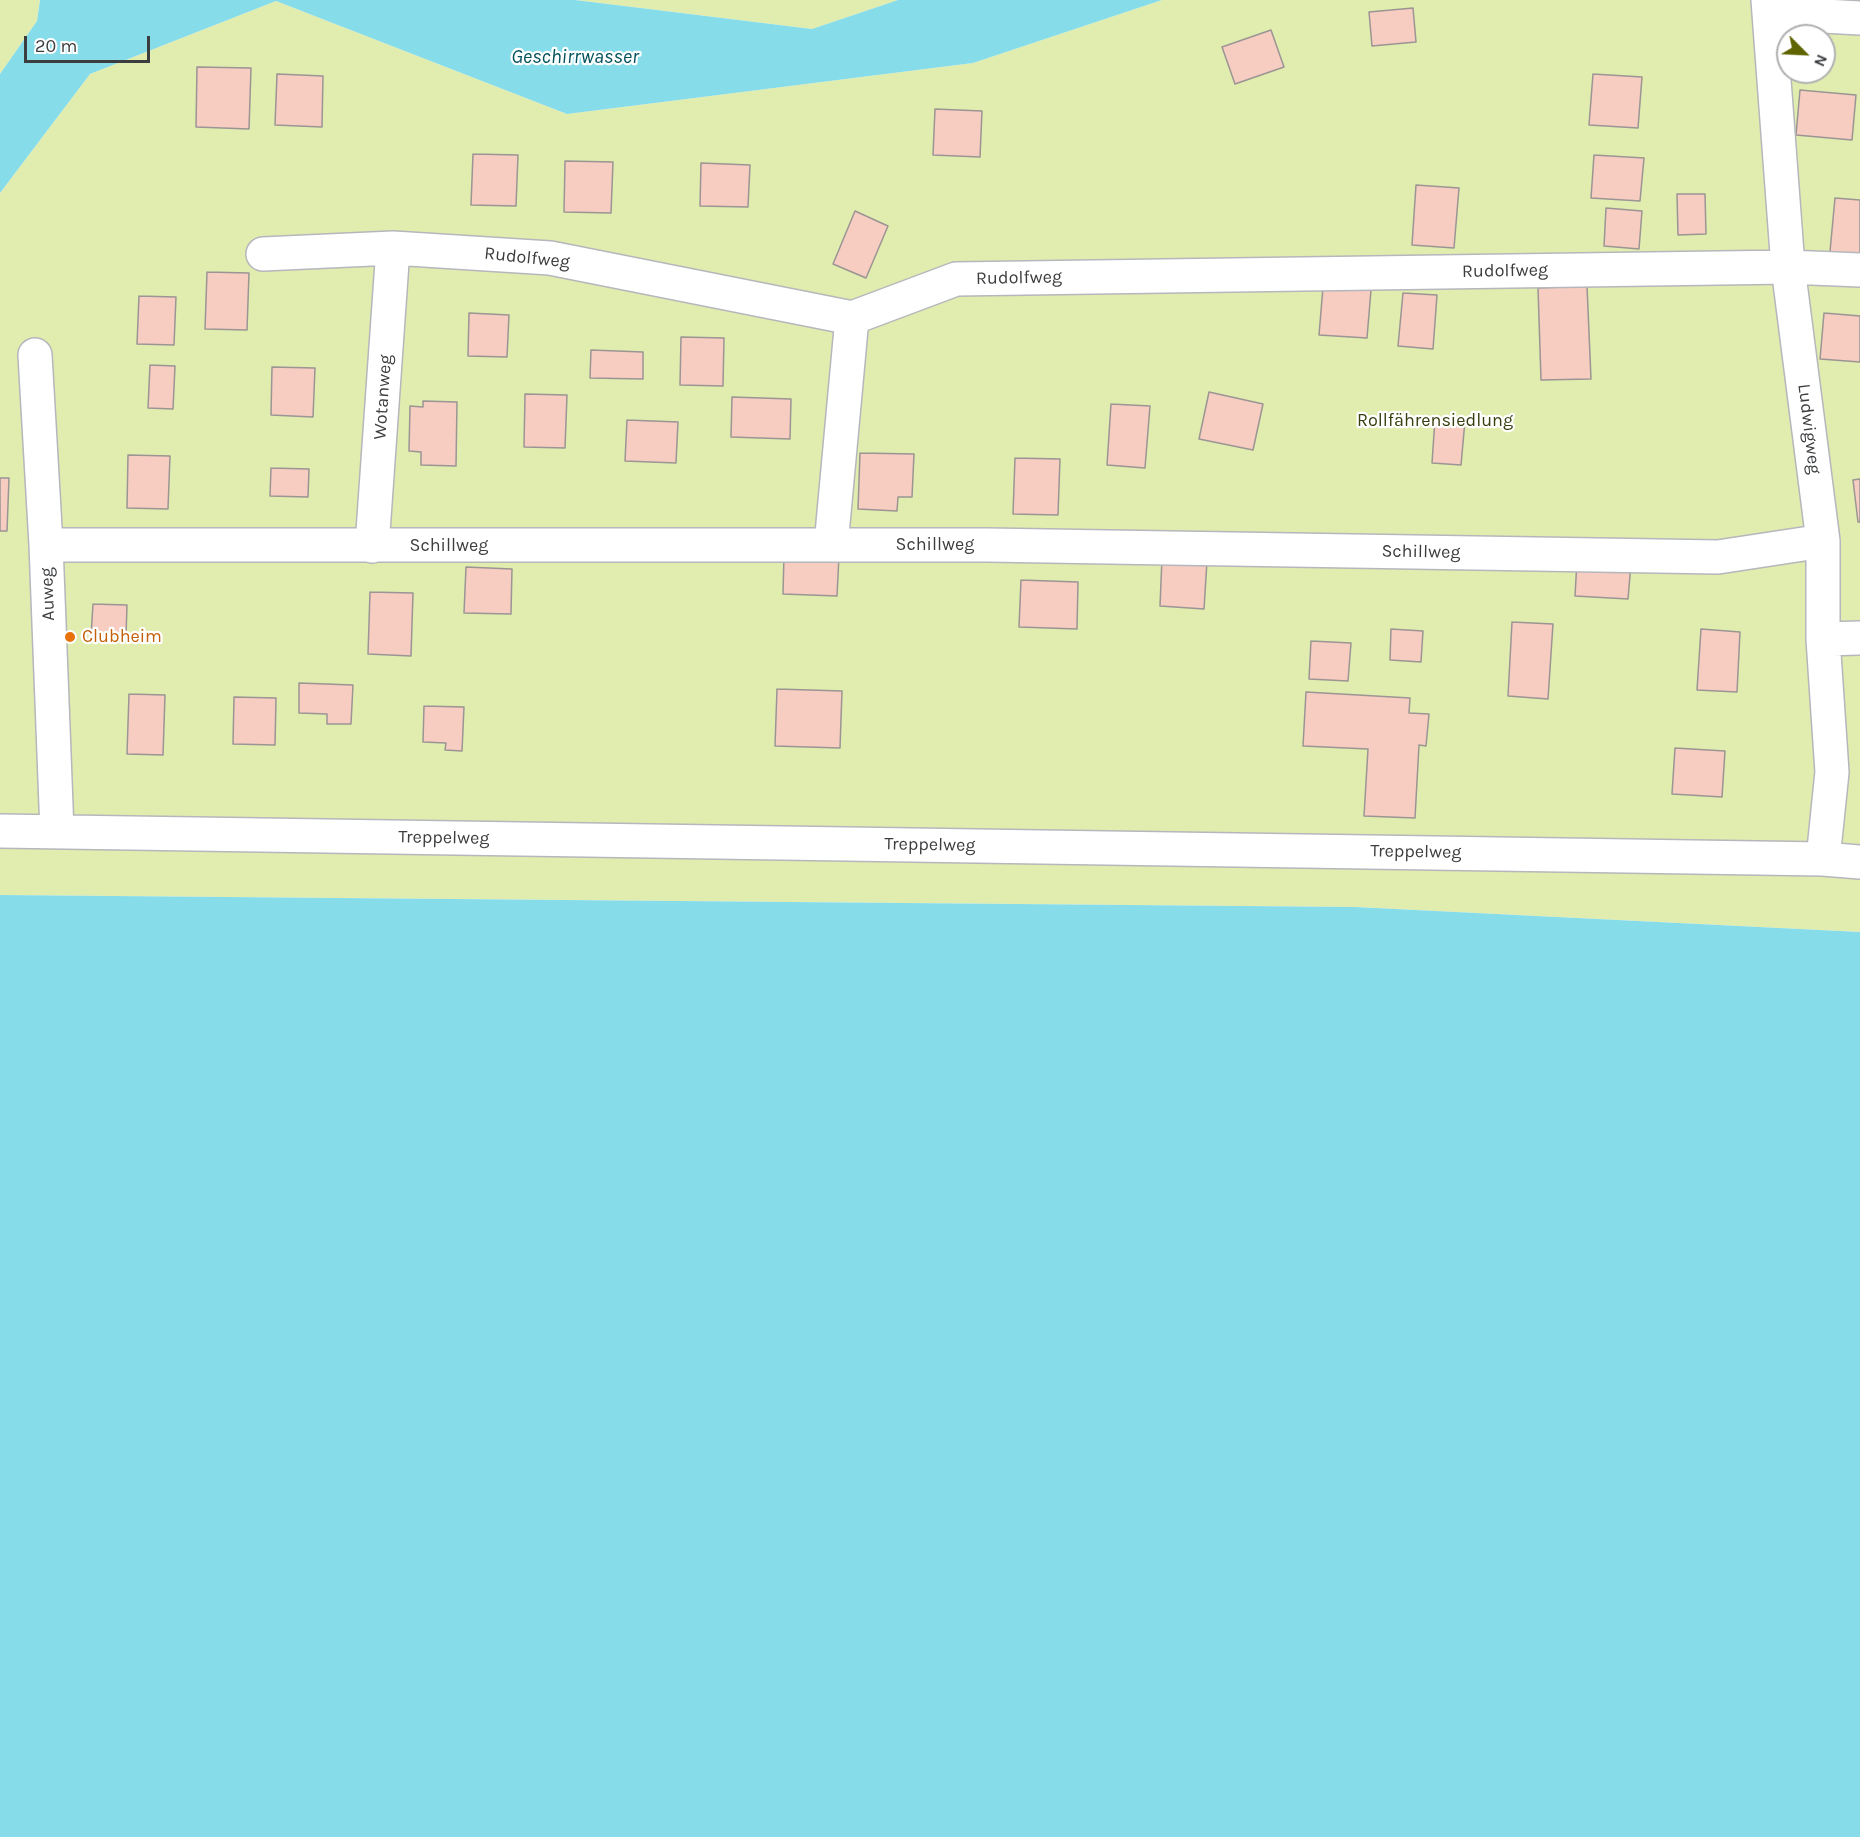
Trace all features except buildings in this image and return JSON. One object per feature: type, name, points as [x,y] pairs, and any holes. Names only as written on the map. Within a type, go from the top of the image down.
[{"type":"street","points":[[1769,7],[1860,18]]},
{"type":"street","name":"Ludwigweg","points":[[1769,7],[1788,267],[1823,540],[1823,639],[1832,772],[1823,859]]},
{"type":"street","name":"Rudolfweg","points":[[263,254],[393,248],[550,258],[852,318],[956,279],[1788,267],[1860,270]]},
{"type":"street","name":"Wotanweg","points":[[372,546],[393,248]]},
{"type":"street","points":[[831,545],[852,318]]},
{"type":"street","name":"Auweg","points":[[35,355],[46,545],[57,832]]},
{"type":"street","name":"Schillweg","points":[[46,545],[1011,545],[1718,557],[1823,540]]},
{"type":"street","points":[[1823,639],[1860,638]]},
{"type":"street","name":"Treppelweg","points":[[0,831],[1823,859],[1860,862]]},
{"type":"green space","points":[[0,0],[40,0],[37,21],[0,74]]},
{"type":"green space","points":[[575,0],[898,0],[812,29]]},
{"type":"green space","name":"Rollfährensiedlung","points":[[1162,0],[1860,0],[1860,932],[1355,907],[0,895],[0,193],[90,74],[276,1],[567,114],[973,63]]},
{"type":"water","name":"Geschirrwasser","points":[[40,0],[575,0],[812,29],[898,0],[1162,0],[973,63],[567,114],[276,1],[90,74],[0,193],[0,74],[37,21]]},
{"type":"water","points":[[0,895],[1355,907],[1860,932],[1860,1837],[0,1837]]},
{"type":"place","name":"Clubheim","points":[[70,637]]}]
